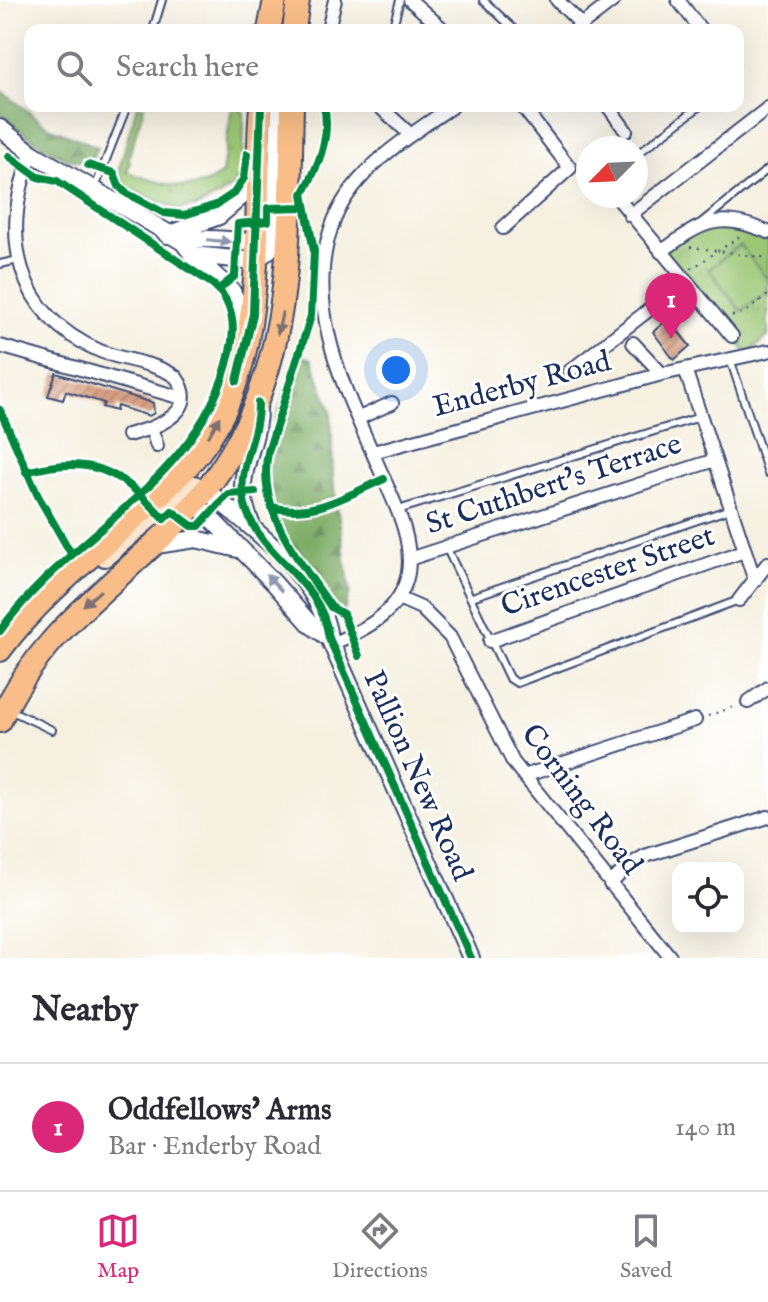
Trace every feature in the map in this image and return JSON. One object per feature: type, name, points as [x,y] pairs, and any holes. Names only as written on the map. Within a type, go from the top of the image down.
[{"type":"highway","points":[[270,24],[275,0]]},
{"type":"highway","points":[[295,24],[298,0]]},
{"type":"highway","points":[[2,711],[24,674],[56,633],[151,547],[192,488],[201,450],[237,381],[250,331],[260,251],[257,183],[261,112]]},
{"type":"highway","points":[[0,650],[26,617],[85,558],[192,488],[237,449],[258,403],[282,312],[292,112]]},
{"type":"street","points":[[329,24],[335,0]]},
{"type":"street","points":[[410,0],[437,24]]},
{"type":"street","points":[[557,0],[576,24]]},
{"type":"street","points":[[582,24],[614,0]]},
{"type":"street","points":[[678,0],[696,24]]},
{"type":"street","points":[[630,215],[768,108]]},
{"type":"street","points":[[260,251],[274,233],[280,112]]},
{"type":"street","points":[[386,112],[411,135]]},
{"type":"street","points":[[192,488],[240,550],[330,641],[372,625],[398,598],[404,586],[409,559],[398,510],[338,369],[323,311],[322,287],[335,217],[349,194],[411,135],[444,112]]},
{"type":"street","points":[[503,228],[570,168],[527,112]]},
{"type":"street","points":[[612,112],[626,131]]},
{"type":"street","points":[[0,128],[32,153],[188,249],[232,291],[250,331]]},
{"type":"street","points":[[32,153],[13,192],[10,207],[14,261],[26,288],[50,320],[102,352],[170,373],[180,382],[182,398],[177,416],[128,435]]},
{"type":"street","points":[[167,235],[219,216],[257,183]]},
{"type":"street","points":[[625,208],[666,248],[682,279],[732,336]]},
{"type":"street","points":[[666,248],[699,224],[735,221],[764,229]]},
{"type":"street","points":[[188,249],[260,251],[285,276]]},
{"type":"street","points":[[570,371],[682,279]]},
{"type":"street","points":[[633,343],[662,374]]},
{"type":"street","points":[[0,346],[182,398]]},
{"type":"street","name":"Enderby Road","points":[[373,452],[662,374],[768,351]]},
{"type":"street","points":[[685,369],[755,581]]},
{"type":"street","name":"Pallion New Road","points":[[256,533],[241,484],[244,463],[259,425],[258,403]]},
{"type":"street","points":[[359,418],[392,403]]},
{"type":"street","points":[[151,428],[157,446]]},
{"type":"street","name":"St Cuthbert's Terrace","points":[[409,559],[715,460]]},
{"type":"street","name":"Pallion New Road","points":[[192,488],[256,533],[311,593],[326,617],[330,641],[471,958]]},
{"type":"street","points":[[151,547],[196,539],[240,550]]},
{"type":"street","name":"Cirencester Street","points":[[490,641],[744,551]]},
{"type":"street","points":[[739,600],[768,563]]},
{"type":"street","name":"Corning Road","points":[[398,598],[421,608],[450,637],[513,762],[671,958]]},
{"type":"street","points":[[748,702],[768,688]]},
{"type":"street","points":[[524,776],[695,720]]},
{"type":"street","points":[[610,884],[628,866],[645,856],[768,817]]},
{"type":"lane","points":[[155,24],[162,0]]},
{"type":"lane","points":[[394,24],[400,0]]},
{"type":"lane","points":[[483,0],[509,24]]},
{"type":"lane","points":[[94,190],[125,112]]},
{"type":"lane","points":[[648,146],[692,112]]},
{"type":"lane","points":[[699,224],[768,169]]},
{"type":"lane","points":[[0,264],[14,261]]},
{"type":"lane","points":[[730,359],[768,473]]},
{"type":"lane","points":[[398,510],[701,417]]},
{"type":"lane","points":[[472,597],[730,509]]},
{"type":"lane","points":[[447,549],[509,678],[517,683],[739,600]]},
{"type":"lane","points":[[2,711],[52,730]]},
{"type":"path","points":[[682,279],[716,251],[764,229]]},
{"type":"path","points":[[666,248],[768,258]]},
{"type":"path","points":[[721,324],[733,314],[744,313],[768,295]]},
{"type":"path","points":[[695,720],[748,702]]},
{"type":"green space","points":[[0,90],[24,108],[24,112],[29,112],[49,127],[98,147],[91,160],[81,162],[70,159],[44,146],[0,113]]},
{"type":"green space","points":[[135,112],[142,112],[127,172],[176,186],[188,187],[211,181],[222,174],[231,112],[244,113],[243,170],[234,186],[197,207],[177,209],[125,187],[119,169]]},
{"type":"green space","points":[[699,224],[768,232],[768,336],[748,354],[661,252]]},
{"type":"green space","points":[[740,245],[768,280],[768,290],[741,311],[709,269]]},
{"type":"green space","points":[[297,354],[312,359],[331,411],[333,480],[350,592],[343,614],[331,607],[296,557],[269,502],[266,462]]},
{"type":"building","points":[[668,319],[690,346],[674,360],[653,332]]},
{"type":"building","points":[[56,373],[153,403],[154,413],[149,416],[117,406],[116,411],[102,407],[104,403],[66,391],[63,400],[48,396]]},
{"type":"cycle path","points":[[237,381],[253,314],[261,112]]},
{"type":"cycle path","points":[[325,112],[322,152],[303,194],[314,251],[311,316],[268,452],[266,474],[268,495],[283,534],[331,607],[343,614],[359,656]]},
{"type":"cycle path","points":[[88,165],[114,173],[119,186],[126,193],[164,213],[184,215],[216,205],[234,193],[244,178],[247,154]]},
{"type":"cycle path","points":[[0,631],[29,596],[164,470],[193,436],[215,397],[233,334],[229,308],[214,285],[57,181],[38,177],[9,156]]},
{"type":"cycle path","points":[[219,289],[235,276],[238,224],[268,221],[268,208],[303,207]]},
{"type":"cycle path","points":[[258,403],[243,479],[245,505],[263,540],[303,583],[324,617],[329,638],[471,958]]},
{"type":"cycle path","points":[[0,410],[38,496],[72,555]]},
{"type":"cycle path","points":[[26,472],[70,465],[104,471],[134,489],[164,519],[172,511],[192,526],[199,526],[228,494],[255,492]]},
{"type":"cycle path","points":[[271,507],[301,510],[329,504],[384,479]]},
{"type":"place","name":"Oddfellows' Arms","points":[[671,339]]}]
